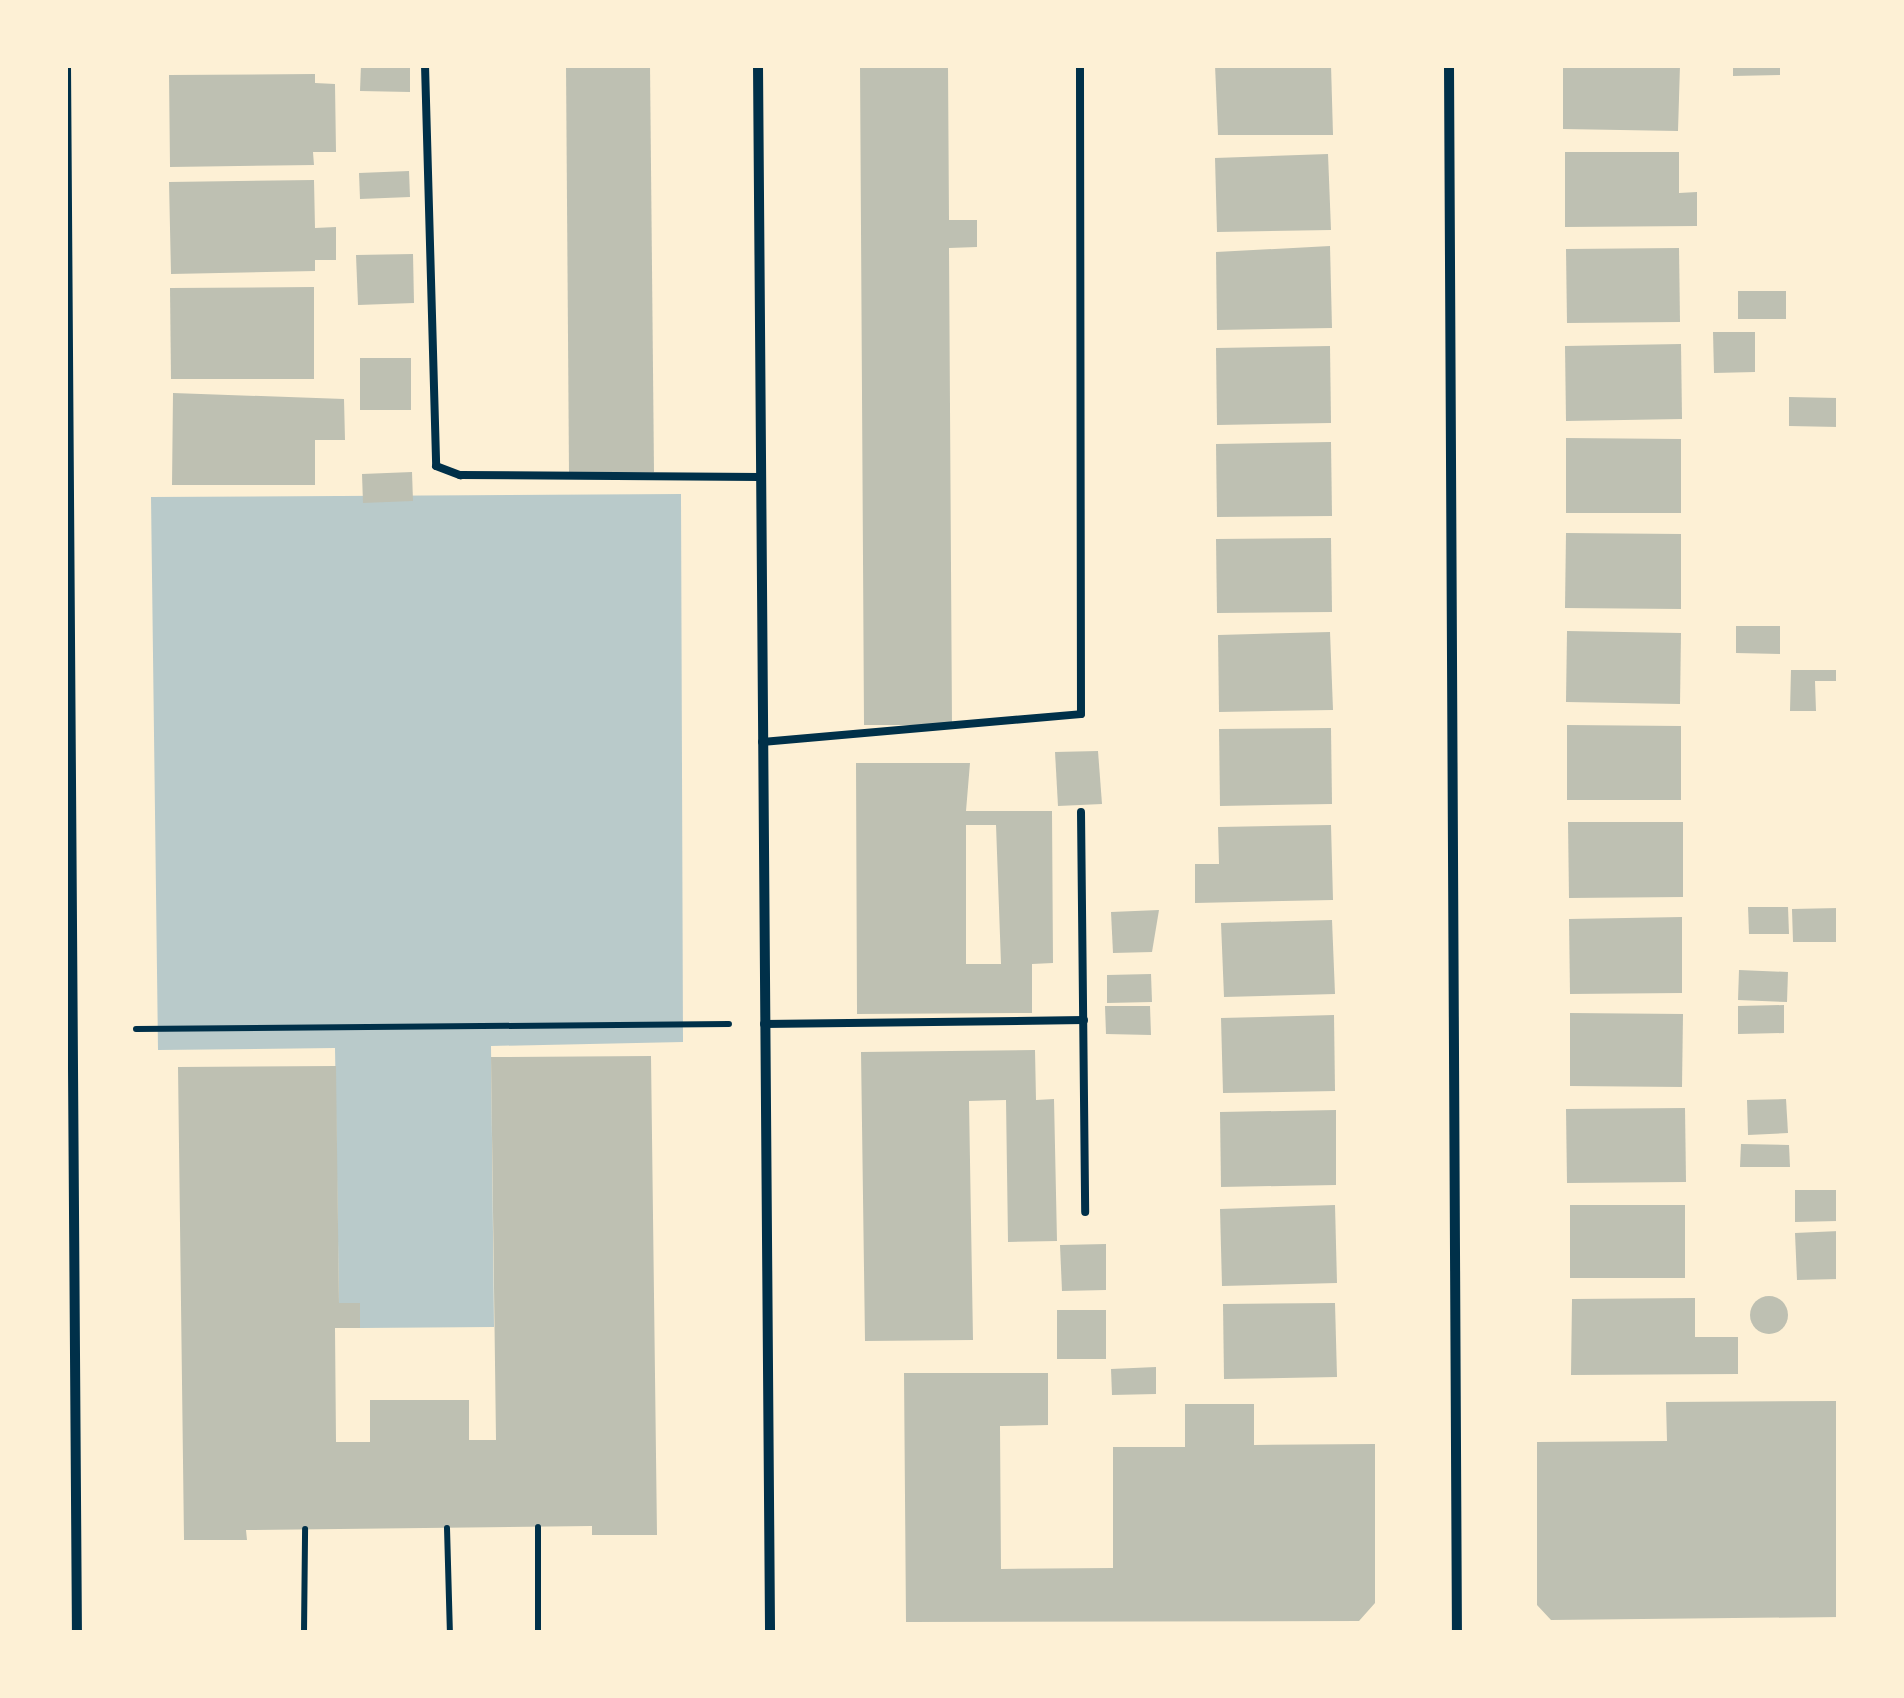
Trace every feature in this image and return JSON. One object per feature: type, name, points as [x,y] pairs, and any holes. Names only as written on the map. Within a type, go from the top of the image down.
[{"type":"street","points":[[66,65],[77,1633]]},
{"type":"street","points":[[758,65],[770,1633]]},
{"type":"street","points":[[1449,65],[1458,1633]]},
{"type":"lane","points":[[425,65],[436,466],[460,476],[760,476]]},
{"type":"lane","points":[[762,742],[1081,714],[1080,65]]},
{"type":"lane","points":[[1082,812],[1085,1212]]},
{"type":"lane","points":[[764,1024],[1084,1020]]},
{"type":"path","points":[[136,1029],[764,1024]]},
{"type":"path","points":[[538,1526],[538,1633]]},
{"type":"path","points":[[447,1528],[450,1633]]},
{"type":"path","points":[[304,1529],[304,1633]]},
{"type":"shaded area","points":[[681,494],[683,1042],[491,1046],[494,1327],[360,1328],[360,1303],[339,1303],[335,1048],[158,1050],[151,497]]},
{"type":"building","points":[[361,65],[410,65],[410,92],[360,91]]},
{"type":"building","points":[[566,65],[650,65],[654,472],[569,473]]},
{"type":"building","points":[[860,65],[948,65],[949,220],[977,220],[977,247],[949,248],[952,725],[864,725]]},
{"type":"building","points":[[1215,65],[1331,65],[1333,135],[1218,135]]},
{"type":"building","points":[[1563,65],[1680,65],[1678,131],[1563,129]]},
{"type":"building","points":[[1733,65],[1780,65],[1780,75],[1733,76]]},
{"type":"building","points":[[315,74],[315,83],[335,84],[336,152],[313,152],[314,165],[170,167],[169,75]]},
{"type":"building","points":[[1565,152],[1679,152],[1679,193],[1697,192],[1697,226],[1565,227]]},
{"type":"building","points":[[1328,154],[1331,230],[1217,232],[1215,158]]},
{"type":"building","points":[[409,171],[410,197],[360,199],[359,173]]},
{"type":"building","points":[[314,180],[315,228],[336,227],[336,260],[315,260],[315,271],[171,274],[169,182]]},
{"type":"building","points":[[1330,246],[1332,328],[1217,330],[1216,252]]},
{"type":"building","points":[[1679,248],[1680,322],[1567,323],[1566,249]]},
{"type":"building","points":[[413,254],[414,303],[358,305],[356,255]]},
{"type":"building","points":[[314,287],[314,379],[171,379],[170,288]]},
{"type":"building","points":[[1738,291],[1786,291],[1786,319],[1738,319]]},
{"type":"building","points":[[1713,332],[1755,332],[1755,372],[1714,373]]},
{"type":"building","points":[[1681,344],[1682,419],[1566,421],[1565,346]]},
{"type":"building","points":[[1330,346],[1331,423],[1217,425],[1216,348]]},
{"type":"building","points":[[360,358],[411,358],[411,410],[360,410]]},
{"type":"building","points":[[173,393],[344,399],[345,440],[315,440],[315,485],[172,485]]},
{"type":"building","points":[[1789,397],[1838,398],[1838,427],[1789,426]]},
{"type":"building","points":[[1566,438],[1681,439],[1681,513],[1566,513]]},
{"type":"building","points":[[1331,442],[1332,516],[1217,517],[1216,444]]},
{"type":"building","points":[[412,472],[413,501],[363,503],[362,474]]},
{"type":"building","points":[[1566,533],[1681,534],[1681,609],[1565,608]]},
{"type":"building","points":[[1331,538],[1332,612],[1217,613],[1216,539]]},
{"type":"building","points":[[1736,626],[1780,626],[1780,654],[1736,653]]},
{"type":"building","points":[[1567,631],[1681,633],[1680,704],[1566,702]]},
{"type":"building","points":[[1330,632],[1333,710],[1219,712],[1218,635]]},
{"type":"building","points":[[1791,670],[1836,670],[1837,681],[1815,681],[1816,711],[1790,711]]},
{"type":"building","points":[[1567,725],[1681,726],[1681,800],[1567,800]]},
{"type":"building","points":[[1331,728],[1332,804],[1220,806],[1219,729]]},
{"type":"building","points":[[1098,751],[1102,804],[1058,806],[1055,752]]},
{"type":"building","points":[[856,763],[970,763],[966,811],[1052,811],[1053,963],[1032,964],[1032,1013],[857,1014]],"holes":[[[966,825],[996,825],[1001,964],[966,964]]]},
{"type":"building","points":[[1568,822],[1683,822],[1683,897],[1569,898]]},
{"type":"building","points":[[1331,825],[1333,900],[1195,903],[1195,864],[1219,864],[1218,827]]},
{"type":"building","points":[[1748,907],[1788,907],[1789,934],[1749,934]]},
{"type":"building","points":[[1839,908],[1839,942],[1793,942],[1792,909]]},
{"type":"building","points":[[1159,910],[1152,952],[1113,953],[1111,912]]},
{"type":"building","points":[[1682,917],[1682,993],[1570,994],[1569,919]]},
{"type":"building","points":[[1332,920],[1335,994],[1224,997],[1221,923]]},
{"type":"building","points":[[1739,970],[1788,972],[1787,1002],[1738,1000]]},
{"type":"building","points":[[1151,974],[1152,1002],[1107,1003],[1107,975]]},
{"type":"building","points":[[1784,1005],[1784,1033],[1738,1034],[1738,1006]]},
{"type":"building","points":[[1105,1006],[1150,1006],[1151,1035],[1106,1034]]},
{"type":"building","points":[[1570,1013],[1683,1014],[1682,1087],[1570,1086]]},
{"type":"building","points":[[1334,1015],[1335,1091],[1223,1093],[1221,1018]]},
{"type":"building","points":[[1035,1050],[1036,1100],[1054,1099],[1057,1241],[1008,1242],[1006,1100],[969,1101],[973,1340],[865,1341],[861,1052]]},
{"type":"building","points":[[651,1056],[657,1535],[592,1535],[592,1526],[246,1530],[247,1540],[184,1540],[178,1067],[336,1066],[339,1303],[360,1303],[360,1328],[335,1328],[336,1442],[370,1442],[370,1400],[469,1400],[469,1440],[496,1440],[491,1057]]},
{"type":"building","points":[[1786,1099],[1788,1133],[1748,1135],[1747,1100]]},
{"type":"building","points":[[1685,1108],[1686,1182],[1567,1183],[1566,1109]]},
{"type":"building","points":[[1336,1110],[1336,1185],[1221,1187],[1220,1112]]},
{"type":"building","points":[[1741,1144],[1789,1145],[1790,1167],[1740,1167]]},
{"type":"building","points":[[1795,1190],[1837,1190],[1837,1221],[1795,1222]]},
{"type":"building","points":[[1335,1205],[1337,1283],[1222,1286],[1220,1209]]},
{"type":"building","points":[[1570,1205],[1685,1205],[1685,1278],[1570,1278]]},
{"type":"building","points":[[1839,1231],[1839,1279],[1797,1280],[1795,1233]]},
{"type":"building","points":[[1106,1244],[1106,1290],[1062,1291],[1060,1245]]},
{"type":"building","points":[[1769,1296],[1782,1302],[1788,1315],[1782,1328],[1769,1334],[1756,1328],[1750,1315],[1756,1302]]},
{"type":"building","points":[[1695,1298],[1695,1337],[1738,1337],[1738,1374],[1571,1375],[1572,1299]]},
{"type":"building","points":[[1335,1303],[1337,1377],[1224,1379],[1223,1304]]},
{"type":"building","points":[[1057,1310],[1106,1310],[1106,1359],[1057,1359]]},
{"type":"building","points":[[1156,1367],[1156,1394],[1112,1395],[1111,1369]]},
{"type":"building","points":[[904,1373],[1048,1373],[1048,1425],[1000,1426],[1001,1569],[1113,1568],[1113,1447],[1185,1447],[1185,1404],[1254,1404],[1254,1445],[1375,1444],[1375,1603],[1359,1621],[906,1622]]},
{"type":"building","points":[[1839,1401],[1839,1617],[1551,1620],[1537,1605],[1537,1442],[1667,1441],[1666,1402]]}]
